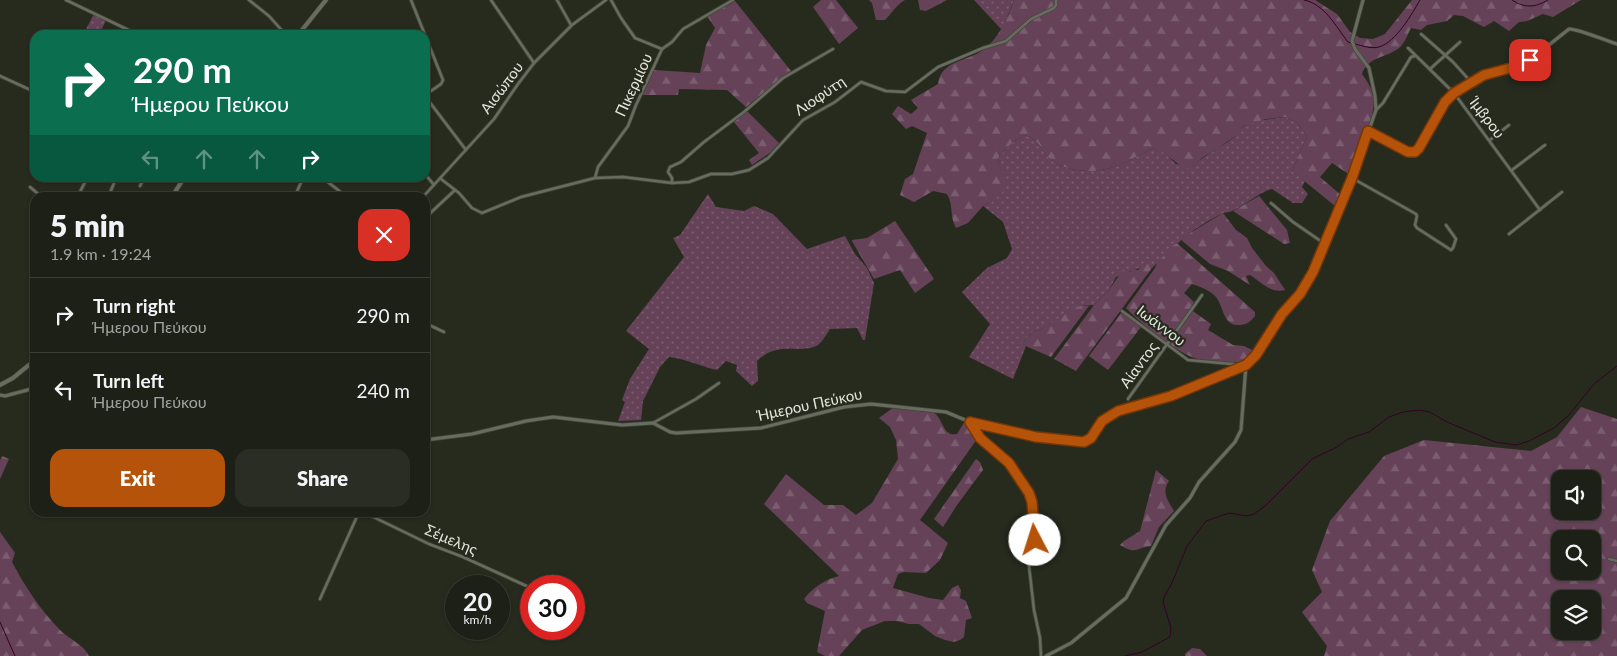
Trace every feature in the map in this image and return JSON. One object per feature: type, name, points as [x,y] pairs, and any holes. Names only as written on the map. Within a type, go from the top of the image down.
[{"type":"main road","points":[[302,30],[326,0]]},
{"type":"main road","points":[[0,385],[13,378],[30,364]]},
{"type":"street","points":[[66,0],[129,30]]},
{"type":"street","points":[[249,0],[269,16],[282,30]]},
{"type":"street","points":[[411,0],[423,30]]},
{"type":"street","points":[[491,0],[534,63]]},
{"type":"street","points":[[558,0],[572,25]]},
{"type":"street","name":"Αισώπου","points":[[428,192],[498,114],[534,63],[572,25],[606,0]]},
{"type":"street","points":[[611,0],[620,18],[635,38],[662,50]]},
{"type":"street","name":"Πικερμίου","points":[[595,178],[598,167],[628,126],[662,50],[684,29],[733,0]]},
{"type":"street","name":"Λιοφύτη","points":[[672,183],[689,182],[711,174],[732,174],[749,170],[768,158],[803,120],[836,102],[861,82],[886,91],[905,92],[938,67],[983,48],[1006,41],[1031,19],[1054,8],[1056,0]]},
{"type":"street","name":"Ήμερου Πεύκου","points":[[430,439],[472,434],[552,417],[622,425],[653,423],[676,433],[755,429],[844,407],[872,404],[946,412],[970,422],[1036,437],[1084,442],[1091,438],[1102,421],[1118,411],[1171,396],[1246,365],[1256,355],[1282,314],[1305,286],[1326,244],[1376,110],[1369,68],[1352,41],[1352,34],[1362,9],[1363,0]]},
{"type":"street","points":[[1368,131],[1408,152],[1415,152],[1445,102],[1454,93],[1484,75],[1518,66],[1530,60],[1571,29],[1576,29],[1593,37],[1617,44]]},
{"type":"street","points":[[1421,34],[1445,54],[1471,82]]},
{"type":"street","points":[[1430,70],[1460,42]]},
{"type":"street","points":[[430,48],[443,80],[441,84],[430,92]]},
{"type":"street","name":"Ίμβρου","points":[[1408,48],[1454,93],[1540,210]]},
{"type":"street","points":[[441,179],[455,190],[472,208],[482,212],[521,197],[595,178],[623,177],[672,183],[672,178],[668,172],[670,167],[681,162],[783,78],[833,49]]},
{"type":"street","points":[[1376,110],[1383,103],[1411,57],[1415,56]]},
{"type":"street","points":[[0,76],[30,90]]},
{"type":"street","points":[[430,103],[466,150]]},
{"type":"street","points":[[1490,140],[1509,125]]},
{"type":"street","points":[[1512,170],[1544,145]]},
{"type":"street","points":[[1352,178],[1416,214],[1418,216],[1415,225],[1417,228],[1450,250],[1453,248],[1456,238],[1446,226]]},
{"type":"street","points":[[430,180],[434,185]]},
{"type":"street","points":[[140,186],[142,182]]},
{"type":"street","points":[[327,182],[341,192]]},
{"type":"street","points":[[30,187],[36,192]]},
{"type":"street","points":[[430,213],[455,190]]},
{"type":"street","points":[[1509,234],[1562,192]]},
{"type":"street","points":[[1271,204],[1293,222],[1326,244]]},
{"type":"street","name":"Αίαντος","points":[[1128,399],[1202,295]]},
{"type":"street","name":"Ιωάννου","points":[[1122,311],[1190,361],[1246,365]]},
{"type":"street","points":[[430,325],[444,332]]},
{"type":"street","points":[[1046,656],[1071,643],[1126,598],[1166,526],[1190,498],[1199,482],[1235,442],[1241,430],[1246,365]]},
{"type":"street","points":[[653,423],[696,399],[719,383]]},
{"type":"street","points":[[0,395],[5,396],[30,389]]},
{"type":"street","points":[[970,422],[980,438],[1014,469],[1031,499],[1035,537],[1029,566],[1041,656]]},
{"type":"street","points":[[320,599],[359,517]]},
{"type":"street","name":"Σέμελης","points":[[372,517],[520,583]]},
{"type":"street","points":[[1609,558],[1617,561]]},
{"type":"green space","points":[[821,0],[836,0],[858,28],[839,44],[813,7]]},
{"type":"green space","points":[[869,0],[905,0],[885,20],[876,20],[872,3]]},
{"type":"green space","points":[[918,0],[947,0],[926,11],[920,10]]},
{"type":"green space","points":[[974,0],[1014,0],[1002,30]]},
{"type":"green space","points":[[1014,0],[1315,0],[1337,14],[1350,32],[1360,38],[1373,39],[1385,34],[1412,0],[1581,0],[1553,17],[1543,14],[1527,21],[1519,22],[1509,31],[1494,21],[1484,27],[1463,16],[1454,15],[1447,21],[1427,25],[1421,30],[1411,28],[1399,48],[1368,64],[1362,74],[1371,89],[1374,103],[1370,124],[1358,158],[1350,175],[1332,163],[1320,177],[1342,196],[1335,206],[1292,171],[1307,136],[1297,123],[1286,117],[1266,119],[1243,126],[1235,136],[1203,157],[1193,166],[1185,169],[1153,148],[1108,169],[1088,171],[1073,169],[1062,166],[1052,160],[1037,142],[1025,135],[1013,142],[999,156],[998,164],[1004,173],[1003,192],[993,201],[983,206],[968,223],[956,228],[947,194],[933,191],[914,202],[900,195],[905,179],[913,174],[927,133],[912,126],[906,129],[892,114],[898,106],[911,114],[918,108],[911,100],[938,84],[944,70],[956,62],[977,54],[989,45],[1002,27]]},
{"type":"green space","points":[[735,1],[791,71],[746,107],[727,90],[679,89],[678,95],[642,95],[654,70],[700,73],[706,45],[715,28],[707,16]]},
{"type":"green space","points":[[94,14],[106,20],[101,30],[86,30]]},
{"type":"green space","points":[[747,111],[779,143],[771,152],[752,165],[749,160],[759,153],[734,122]]},
{"type":"green space","points":[[1286,117],[1297,123],[1307,136],[1292,171],[1305,181],[1302,187],[1308,194],[1302,203],[1293,203],[1272,189],[1232,211],[1213,218],[1185,236],[1152,268],[1149,264],[1116,277],[1109,290],[1094,305],[1081,306],[1042,329],[1033,332],[1022,343],[1026,346],[1013,379],[969,357],[990,324],[962,292],[987,268],[1007,258],[1012,249],[1003,222],[983,206],[993,201],[1004,174],[998,164],[999,156],[1013,142],[1025,135],[1030,137],[1037,142],[1055,163],[1077,170],[1108,169],[1153,148],[1163,151],[1176,164],[1193,166],[1234,137],[1244,126],[1260,121]]},
{"type":"green space","points":[[708,194],[716,207],[744,211],[754,206],[773,214],[807,249],[845,236],[855,254],[867,268],[874,283],[865,340],[863,340],[857,328],[830,329],[818,345],[811,348],[773,351],[757,361],[758,381],[752,386],[736,371],[737,365],[726,361],[717,370],[669,357],[660,367],[643,401],[641,420],[618,421],[625,402],[622,400],[630,379],[649,349],[626,331],[684,257],[673,238],[680,235]]},
{"type":"green space","points":[[1259,196],[1287,230],[1290,243],[1284,244],[1233,211]]},
{"type":"green space","points":[[1223,213],[1236,230],[1247,238],[1252,248],[1274,273],[1285,290],[1271,289],[1250,275],[1246,276],[1250,285],[1228,271],[1210,264],[1180,239]]},
{"type":"green space","points":[[895,221],[934,279],[915,293],[900,270],[874,279],[852,241],[867,238]]},
{"type":"green space","points":[[1175,244],[1178,244],[1255,312],[1255,316],[1248,322],[1242,325],[1234,324],[1224,315],[1219,301],[1211,293],[1192,284],[1184,293],[1194,302],[1190,309],[1211,324],[1208,330],[1233,345],[1244,346],[1252,350],[1253,354],[1244,362],[1209,361],[1190,356],[1160,337],[1126,308],[1157,263]]},
{"type":"green space","points":[[1143,263],[1150,264],[1152,268],[1076,371],[1054,359],[1122,271],[1125,269],[1130,272],[1133,269],[1138,270]]},
{"type":"green space","points":[[1081,306],[1089,306],[1051,357],[1021,344],[1033,332],[1042,329]]},
{"type":"green space","points":[[1122,312],[1141,327],[1108,370],[1089,356]]},
{"type":"green space","points":[[894,407],[933,412],[937,415],[948,433],[952,434],[957,434],[965,421],[969,424],[977,439],[920,520],[948,543],[940,560],[926,573],[904,572],[898,574],[893,588],[943,600],[952,588],[958,585],[961,590],[960,598],[966,601],[972,618],[966,620],[964,637],[954,642],[935,636],[919,624],[885,621],[862,630],[839,656],[825,656],[817,652],[825,611],[807,603],[804,599],[820,584],[839,576],[764,504],[786,474],[824,505],[843,505],[856,515],[872,503],[898,459],[896,440],[890,427],[879,418]]},
{"type":"green space","points":[[1581,407],[1617,419],[1617,656],[1324,656],[1327,646],[1302,612],[1322,592],[1312,570],[1330,521],[1384,456],[1424,440],[1531,451],[1557,437]]},
{"type":"green space","points":[[2,456],[9,459],[0,479],[0,460]]},
{"type":"green space","points":[[976,459],[980,462],[983,470],[943,527],[934,519]]},
{"type":"green space","points":[[1156,470],[1169,481],[1165,493],[1174,511],[1159,527],[1151,546],[1130,550],[1120,545],[1140,531]]},
{"type":"green space","points":[[0,532],[15,553],[12,562],[33,598],[60,630],[83,648],[89,656],[0,656]]},
{"type":"green space","points":[[1192,648],[1200,649],[1207,656],[1185,656]]},
{"type":"waterway","points":[[1304,0],[1311,2],[1324,11],[1348,42],[1351,43]]},
{"type":"waterway","points":[[1355,44],[1373,48],[1379,47],[1391,40],[1403,27],[1420,0]]},
{"type":"waterway","points":[[1512,0],[1530,6],[1548,0]]},
{"type":"waterway","points":[[1125,656],[1142,652],[1170,637],[1171,628],[1163,602],[1164,597],[1172,583],[1187,546],[1206,521],[1229,513],[1247,516],[1254,514],[1265,506],[1312,459],[1337,447],[1348,439],[1369,432],[1389,417],[1403,412],[1419,410],[1430,412],[1447,422],[1495,442],[1516,445],[1529,441],[1554,428],[1568,416],[1594,384],[1617,366]]},
{"type":"waterway","points":[[0,622],[15,656]]},
{"type":"route","points":[[1035,540],[1032,502],[1029,493],[1009,463],[980,438],[970,422],[1036,437],[1084,442],[1091,438],[1102,421],[1118,411],[1171,396],[1246,365],[1256,355],[1276,321],[1300,294],[1313,272],[1352,178],[1368,131],[1408,152],[1415,152],[1445,102],[1454,93],[1484,75],[1506,70],[1530,60]]}]
